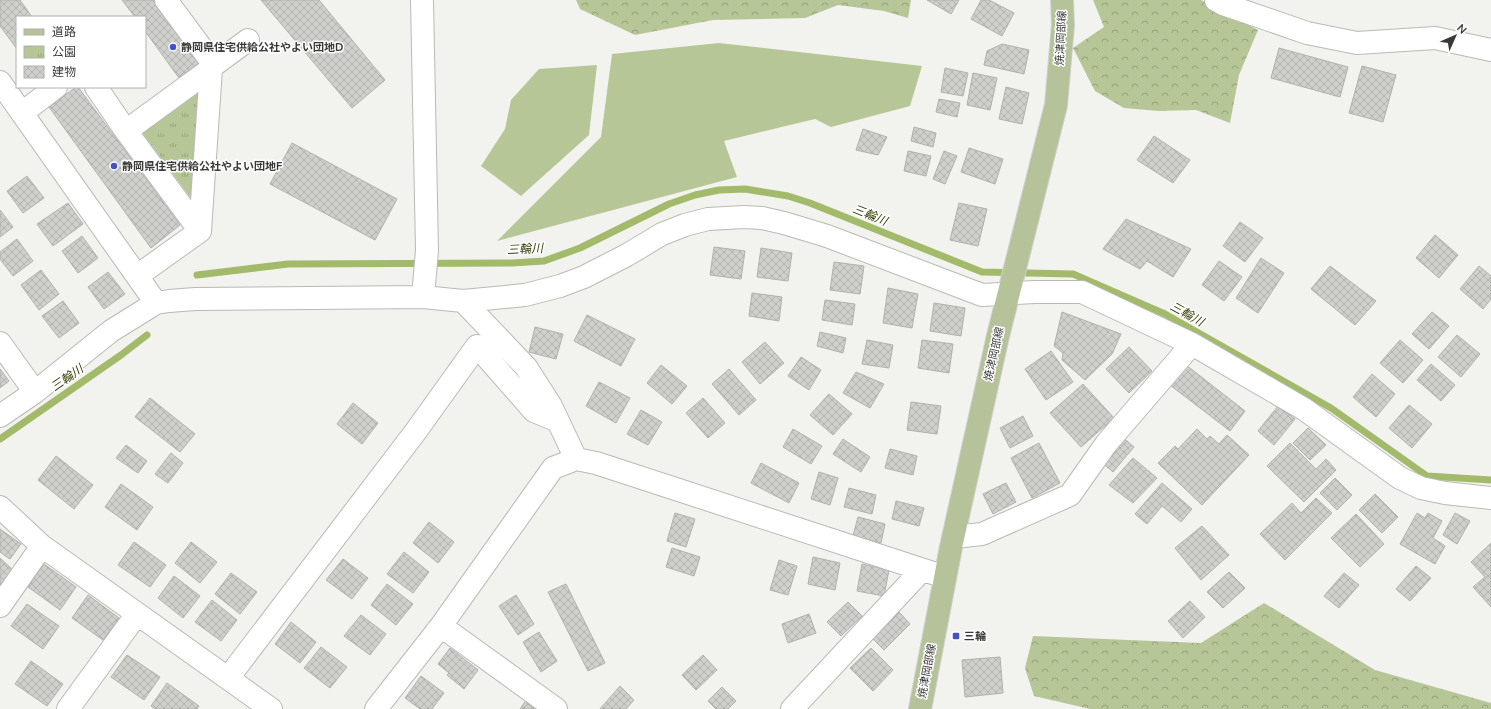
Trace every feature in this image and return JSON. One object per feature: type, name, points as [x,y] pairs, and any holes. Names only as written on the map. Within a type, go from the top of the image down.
[{"type":"main road","name":"焼津岡部線","points":[[920,709],[945,577],[998,336],[1056,105],[1063,24],[1062,0]]},
{"type":"street","points":[[166,0],[212,67],[200,231]]},
{"type":"street","points":[[422,0],[427,250],[423,297]]},
{"type":"street","points":[[1216,0],[1223,4],[1307,34],[1357,43],[1435,38],[1491,50]]},
{"type":"street","points":[[126,131],[248,40]]},
{"type":"street","points":[[0,82],[156,304]]},
{"type":"street","points":[[22,113],[55,88]]},
{"type":"street","points":[[97,88],[126,131],[200,231]]},
{"type":"street","points":[[0,416],[35,392],[111,331],[156,304],[169,301],[195,300],[423,297],[463,301],[525,295],[560,286],[584,277],[627,255],[662,234],[685,225],[708,219],[744,217],[762,218],[806,229],[982,294],[1082,292],[1192,344],[1304,409],[1400,478],[1421,488],[1439,492],[1491,498]]},
{"type":"street","points":[[137,276],[200,231]]},
{"type":"street","points":[[463,301],[526,367],[551,406],[576,459]]},
{"type":"street","points":[[0,343],[35,392]]},
{"type":"street","points":[[954,536],[982,534],[1070,495],[1106,444],[1192,344]]},
{"type":"street","points":[[228,678],[411,437],[477,346],[534,411],[558,421]]},
{"type":"street","points":[[376,709],[441,626],[553,468],[576,459],[596,463],[945,577]]},
{"type":"street","points":[[0,507],[42,546],[271,709]]},
{"type":"street","points":[[0,606],[42,546]]},
{"type":"street","points":[[792,709],[922,570]]},
{"type":"street","points":[[68,709],[137,614]]},
{"type":"street","points":[[441,626],[556,709]]},
{"type":"green space","points":[[576,0],[911,0],[908,18],[884,11],[838,5],[805,18],[713,20],[635,35],[580,9]]},
{"type":"green space","points":[[1093,0],[1201,0],[1258,30],[1239,75],[1230,123],[1196,110],[1159,111],[1124,108],[1095,91],[1073,48],[1104,27]]},
{"type":"green space","points":[[719,43],[922,66],[910,106],[831,127],[815,119],[724,141],[737,177],[497,241],[601,137],[612,54]]},
{"type":"green space","points":[[597,65],[589,135],[521,196],[481,166],[505,129],[511,100],[539,69]]},
{"type":"green space","points":[[202,88],[196,205],[141,131]]},
{"type":"green space","points":[[1264,603],[1375,670],[1491,703],[1491,709],[1090,709],[1034,696],[1025,668],[1033,636],[1201,643]]},
{"type":"building","points":[[0,0],[20,0],[31,16],[16,16],[16,48],[0,26]]},
{"type":"building","name":"静岡県住宅供給公社やよい団地D","points":[[122,0],[155,0],[200,62],[179,78],[146,32],[146,16],[134,16]]},
{"type":"building","points":[[261,0],[319,0],[385,80],[352,108]]},
{"type":"building","points":[[927,0],[959,0],[951,14]]},
{"type":"building","points":[[981,0],[989,0],[1014,13],[1002,36],[971,19]]},
{"type":"building","points":[[1002,44],[1029,50],[1024,74],[984,65],[987,51]]},
{"type":"building","points":[[1279,48],[1348,67],[1340,97],[1271,78]]},
{"type":"building","points":[[1362,66],[1396,75],[1383,122],[1349,113]]},
{"type":"building","points":[[945,68],[968,73],[963,96],[941,92]]},
{"type":"building","points":[[973,73],[997,78],[990,110],[967,105]]},
{"type":"building","points":[[1006,87],[1029,93],[1022,124],[999,119]]},
{"type":"building","name":"静岡県住宅供給公社やよい団地F","points":[[75,88],[79,88],[180,225],[151,248],[49,107]]},
{"type":"building","points":[[939,99],[960,103],[957,117],[936,112]]},
{"type":"building","points":[[914,127],[936,133],[933,147],[911,141]]},
{"type":"building","points":[[863,129],[887,137],[878,155],[856,150]]},
{"type":"building","points":[[1154,136],[1190,160],[1173,183],[1137,160]]},
{"type":"building","points":[[292,143],[397,199],[375,240],[270,184]]},
{"type":"building","points":[[969,148],[1003,159],[995,184],[961,172]]},
{"type":"building","points":[[908,151],[931,156],[926,176],[904,171]]},
{"type":"building","points":[[944,151],[957,156],[945,184],[933,179]]},
{"type":"building","points":[[27,176],[44,198],[23,213],[7,191]]},
{"type":"building","points":[[68,203],[83,224],[53,246],[37,224]]},
{"type":"building","points":[[959,203],[987,209],[978,246],[950,240]]},
{"type":"building","points":[[0,210],[13,227],[0,237]]},
{"type":"building","points":[[1126,219],[1191,249],[1173,277],[1147,261],[1140,269],[1103,249]]},
{"type":"building","points":[[1240,222],[1263,238],[1245,262],[1223,246]]},
{"type":"building","points":[[1435,235],[1458,255],[1439,278],[1416,258]]},
{"type":"building","points":[[82,236],[98,258],[78,273],[62,251]]},
{"type":"building","points":[[17,239],[33,261],[13,276],[0,259],[0,252]]},
{"type":"building","points":[[714,247],[745,251],[741,279],[710,275]]},
{"type":"building","points":[[761,248],[792,253],[788,281],[757,277]]},
{"type":"building","points":[[1261,258],[1284,273],[1258,313],[1236,298]]},
{"type":"building","points":[[1219,261],[1242,277],[1224,301],[1202,285]]},
{"type":"building","points":[[834,262],[864,266],[860,294],[830,290]]},
{"type":"building","points":[[1330,266],[1376,301],[1355,325],[1311,289]]},
{"type":"building","points":[[1479,266],[1491,276],[1491,299],[1483,309],[1460,289]]},
{"type":"building","points":[[41,270],[59,294],[39,310],[21,285]]},
{"type":"building","points":[[108,272],[125,294],[104,309],[88,287]]},
{"type":"building","points":[[888,288],[918,294],[912,328],[883,323]]},
{"type":"building","points":[[752,293],[782,297],[779,321],[749,316]]},
{"type":"building","points":[[825,300],[855,304],[852,325],[822,320]]},
{"type":"building","points":[[63,301],[79,323],[59,338],[42,316]]},
{"type":"building","points":[[934,303],[965,308],[961,336],[930,331]]},
{"type":"building","points":[[1062,312],[1121,334],[1112,354],[1085,380],[1062,360],[1063,353],[1054,346]]},
{"type":"building","points":[[1432,312],[1449,326],[1429,349],[1412,334]]},
{"type":"building","points":[[587,315],[635,339],[621,366],[574,341]]},
{"type":"building","points":[[535,327],[563,334],[556,359],[529,352]]},
{"type":"building","points":[[820,332],[846,338],[843,353],[817,346]]},
{"type":"building","points":[[1457,335],[1480,354],[1461,377],[1438,357]]},
{"type":"building","points":[[867,340],[893,345],[889,368],[862,364]]},
{"type":"building","points":[[922,340],[953,344],[949,373],[918,368]]},
{"type":"building","points":[[1400,340],[1423,360],[1403,383],[1380,363]]},
{"type":"building","points":[[765,342],[784,363],[760,384],[742,362]]},
{"type":"building","points":[[1129,347],[1152,371],[1129,393],[1106,369]]},
{"type":"building","points":[[1051,351],[1073,382],[1046,400],[1025,369]]},
{"type":"building","points":[[801,357],[821,370],[809,390],[788,376]]},
{"type":"building","points":[[1431,364],[1455,385],[1441,401],[1417,380]]},
{"type":"building","points":[[661,365],[687,386],[672,404],[647,383]]},
{"type":"building","points":[[1186,365],[1245,411],[1230,431],[1170,385]]},
{"type":"building","points":[[0,369],[9,381],[0,388]]},
{"type":"building","points":[[729,369],[756,400],[739,415],[712,384]]},
{"type":"building","points":[[856,372],[884,384],[870,408],[843,393]]},
{"type":"building","points":[[1372,374],[1395,394],[1376,417],[1353,397]]},
{"type":"building","points":[[599,382],[630,398],[616,423],[586,406]]},
{"type":"building","points":[[1083,384],[1114,418],[1081,447],[1050,413]]},
{"type":"building","points":[[829,394],[852,414],[833,435],[810,415]]},
{"type":"building","points":[[150,398],[195,434],[180,452],[135,417]]},
{"type":"building","points":[[703,398],[725,423],[708,438],[686,413]]},
{"type":"building","points":[[911,402],[941,406],[937,434],[907,430]]},
{"type":"building","points":[[353,403],[378,423],[362,444],[337,424]]},
{"type":"building","points":[[1409,405],[1432,424],[1412,448],[1389,428]]},
{"type":"building","points":[[1278,406],[1295,419],[1274,445],[1258,431]]},
{"type":"building","points":[[641,410],[662,422],[648,445],[627,434]]},
{"type":"building","points":[[1023,416],[1033,436],[1010,448],[1000,428]]},
{"type":"building","points":[[1308,428],[1326,445],[1310,460],[1293,443]]},
{"type":"building","points":[[793,429],[822,446],[811,464],[783,447]]},
{"type":"building","points":[[1197,429],[1207,439],[1210,436],[1219,444],[1227,435],[1249,455],[1202,505],[1158,463],[1175,446],[1178,449]]},
{"type":"building","points":[[1120,435],[1134,447],[1113,472],[1099,460]]},
{"type":"building","points":[[843,439],[870,457],[861,472],[833,454]]},
{"type":"building","points":[[1039,443],[1060,483],[1032,498],[1011,458]]},
{"type":"building","points":[[1290,443],[1316,469],[1326,459],[1336,470],[1304,502],[1267,466]]},
{"type":"building","points":[[126,445],[147,461],[138,473],[116,458]]},
{"type":"building","points":[[890,449],[917,456],[913,475],[885,468]]},
{"type":"building","points":[[171,453],[183,463],[168,483],[155,474]]},
{"type":"building","points":[[56,456],[93,485],[74,509],[38,480]]},
{"type":"building","points":[[1133,458],[1157,478],[1133,503],[1109,485]]},
{"type":"building","points":[[761,463],[799,483],[789,503],[751,483]]},
{"type":"building","points":[[819,472],[838,478],[830,505],[811,499]]},
{"type":"building","points":[[1335,478],[1352,495],[1337,510],[1320,493]]},
{"type":"building","points":[[1006,483],[1016,502],[993,514],[983,494]]},
{"type":"building","points":[[1162,483],[1192,509],[1181,522],[1162,506],[1147,524],[1135,514]]},
{"type":"building","points":[[121,484],[153,507],[137,530],[105,507]]},
{"type":"building","points":[[849,488],[876,495],[872,514],[844,507]]},
{"type":"building","points":[[1375,494],[1398,517],[1382,533],[1359,510]]},
{"type":"building","points":[[1316,498],[1332,513],[1285,560],[1260,534],[1292,503],[1301,513]]},
{"type":"building","points":[[896,501],[924,508],[919,526],[892,519]]},
{"type":"building","points":[[675,513],[695,519],[686,547],[667,541]]},
{"type":"building","points":[[1417,513],[1425,518],[1428,513],[1442,521],[1433,538],[1445,546],[1435,564],[1400,544]]},
{"type":"building","points":[[1455,513],[1470,521],[1457,544],[1443,535]]},
{"type":"building","points":[[1356,514],[1384,544],[1360,567],[1331,538]]},
{"type":"building","points":[[858,517],[885,524],[881,543],[853,536]]},
{"type":"building","points":[[429,522],[454,542],[438,563],[413,543]]},
{"type":"building","points":[[1202,526],[1229,555],[1201,580],[1175,548]]},
{"type":"building","points":[[0,529],[21,544],[10,559],[0,552]]},
{"type":"building","points":[[134,542],[166,565],[150,587],[118,565]]},
{"type":"building","points":[[191,542],[217,562],[200,583],[175,563]]},
{"type":"building","points":[[1491,543],[1491,607],[1473,587],[1485,577],[1471,562]]},
{"type":"building","points":[[672,548],[700,557],[694,576],[666,567]]},
{"type":"building","points":[[404,552],[429,572],[413,593],[387,574]]},
{"type":"building","points":[[813,557],[840,563],[835,590],[808,584]]},
{"type":"building","points":[[0,558],[14,571],[1,585],[0,584]]},
{"type":"building","points":[[343,559],[368,578],[352,599],[326,580]]},
{"type":"building","points":[[779,560],[797,566],[788,595],[770,590]]},
{"type":"building","points":[[44,564],[76,587],[60,610],[28,587]]},
{"type":"building","points":[[862,564],[889,570],[884,596],[857,591]]},
{"type":"building","points":[[1416,566],[1431,578],[1410,601],[1396,589]]},
{"type":"building","points":[[1229,572],[1245,588],[1223,608],[1207,592]]},
{"type":"building","points":[[231,573],[257,592],[240,614],[215,594]]},
{"type":"building","points":[[1344,573],[1359,585],[1339,608],[1324,596]]},
{"type":"building","points":[[174,576],[200,596],[183,618],[158,598]]},
{"type":"building","points":[[387,584],[413,604],[396,625],[371,605]]},
{"type":"building","points":[[566,584],[605,663],[588,671],[548,592]]},
{"type":"building","points":[[88,595],[119,618],[103,640],[72,618]]},
{"type":"building","points":[[516,595],[534,624],[518,635],[499,606]]},
{"type":"building","points":[[212,600],[237,620],[221,641],[195,622]]},
{"type":"building","points":[[1190,601],[1205,617],[1183,638],[1168,621]]},
{"type":"building","points":[[848,602],[862,616],[841,636],[827,622]]},
{"type":"building","points":[[27,604],[59,626],[43,649],[11,626]]},
{"type":"building","points":[[899,612],[910,624],[884,650],[872,638]]},
{"type":"building","points":[[809,614],[816,633],[788,643],[782,624]]},
{"type":"building","points":[[361,615],[386,634],[370,655],[344,636]]},
{"type":"building","points":[[291,622],[316,642],[300,663],[275,644]]},
{"type":"building","points":[[539,632],[557,661],[541,672],[523,642]]},
{"type":"building","points":[[321,647],[347,667],[330,688],[304,668]]},
{"type":"building","points":[[450,648],[478,670],[464,689],[447,675],[449,673],[438,664]]},
{"type":"building","points":[[871,648],[893,670],[873,691],[850,668]]},
{"type":"building","points":[[127,655],[160,677],[144,700],[111,677]]},
{"type":"building","points":[[703,655],[717,670],[696,690],[682,675]]},
{"type":"building","points":[[1000,657],[1003,693],[965,697],[962,660]]},
{"type":"building","points":[[31,661],[63,684],[47,706],[15,684]]},
{"type":"building","points":[[421,676],[444,693],[432,709],[420,709],[405,698]]},
{"type":"building","points":[[167,683],[199,706],[197,709],[155,709],[151,706]]},
{"type":"building","points":[[620,686],[634,700],[626,709],[600,709]]},
{"type":"building","points":[[722,687],[736,701],[728,709],[716,709],[708,701]]},
{"type":"building","points":[[527,699],[540,709],[520,709]]},
{"type":"waterway","name":"三輪川","points":[[197,275],[288,264],[512,263],[544,261],[580,248],[669,204],[695,195],[719,190],[745,189],[788,196],[810,203],[982,272],[1073,274],[1165,314],[1331,408],[1427,476],[1491,480]]},
{"type":"waterway","name":"三輪川","points":[[0,439],[121,355],[147,335]]},
{"type":"place","name":"静岡県住宅供給公社やよい団地D","points":[[173,47]]},
{"type":"place","name":"静岡県住宅供給公社やよい団地F","points":[[114,166]]},
{"type":"place","name":"三輪","points":[[956,636]]}]
